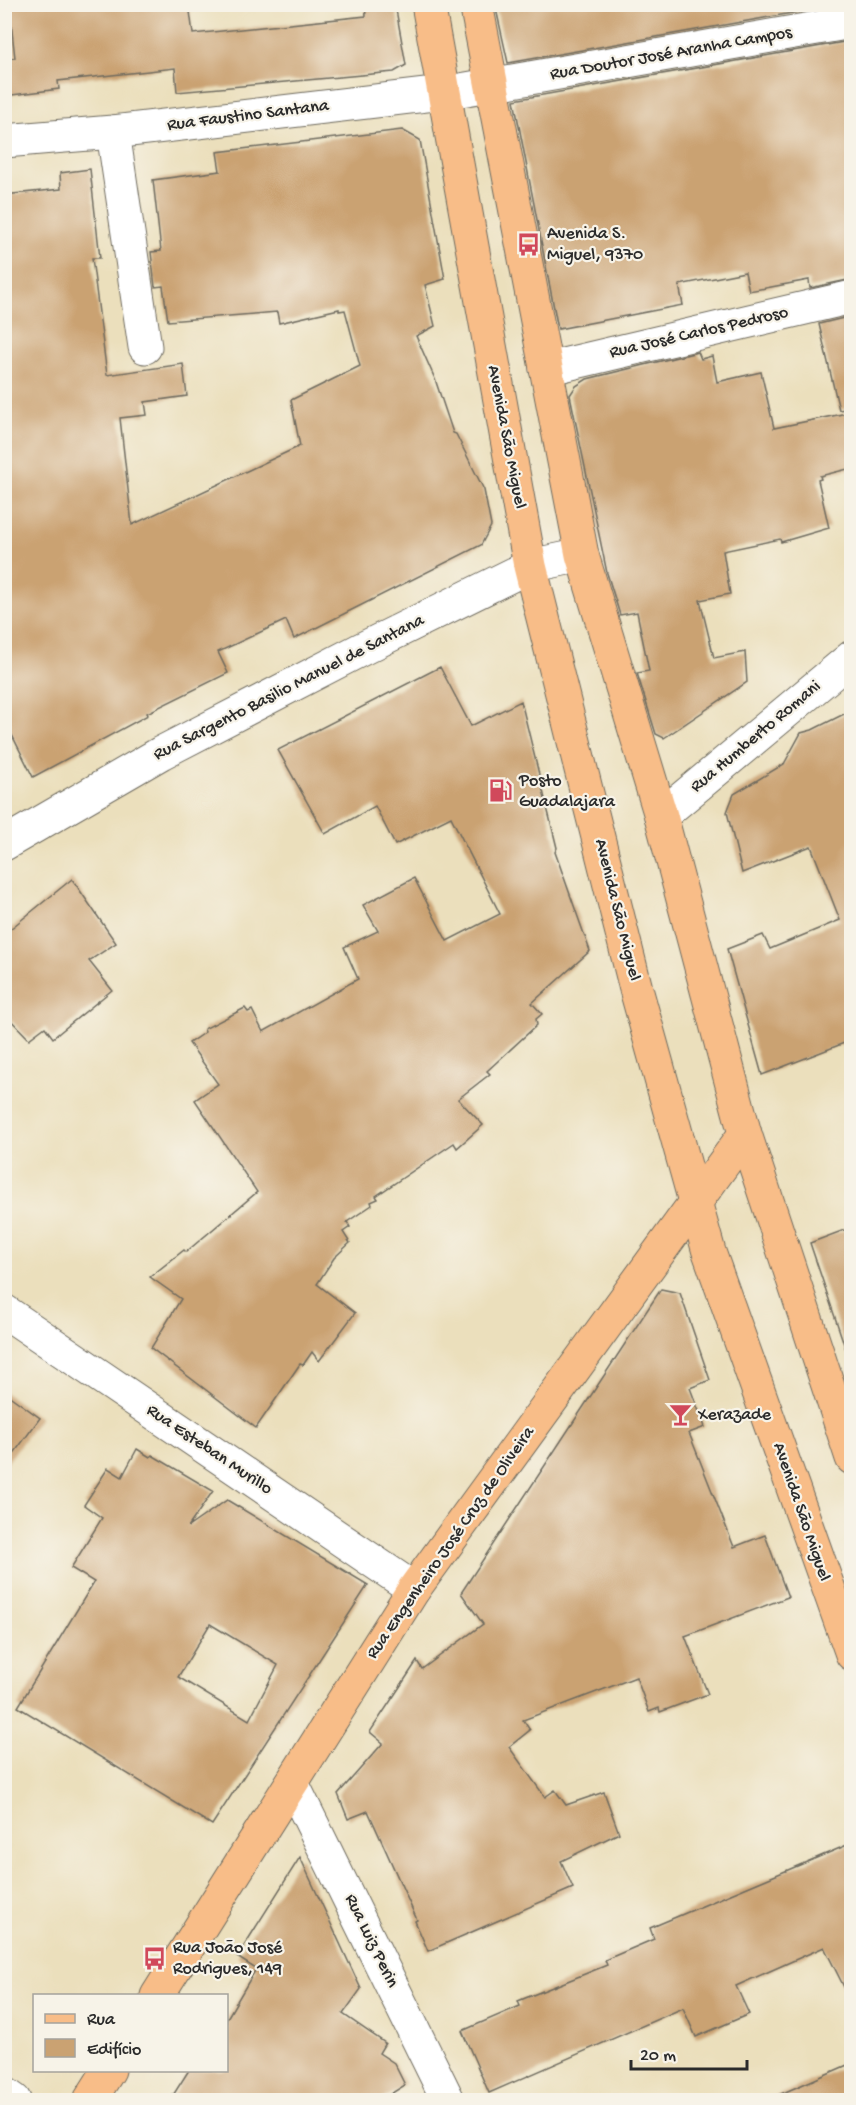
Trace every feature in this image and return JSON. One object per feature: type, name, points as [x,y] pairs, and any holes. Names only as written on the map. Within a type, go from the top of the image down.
[{"type":"main road","name":"Avenida São Miguel","points":[[428,4],[531,566],[636,989],[709,1252],[852,1654]]},
{"type":"main road","points":[[476,4],[582,555],[661,816],[745,1134],[852,1458]]},
{"type":"main road","name":"Rua Engenheiro José Cruz de Oliveira","points":[[158,1994],[414,1590],[694,1200],[745,1134]]},
{"type":"main road","points":[[90,2100],[109,2072]]},
{"type":"street","name":"Rua Doutor José Aranha Campos","points":[[491,86],[852,22]]},
{"type":"street","name":"Rua Faustino Santana","points":[[4,141],[113,132],[491,86]]},
{"type":"street","points":[[113,132],[145,347]]},
{"type":"street","name":"Rua José Carlos Pedroso","points":[[546,369],[852,297]]},
{"type":"street","name":"Rua Sargento Basilio Manuel de Santana","points":[[4,844],[161,753],[360,650],[531,566],[582,555]]},
{"type":"street","name":"Rua Humberto Romani","points":[[661,816],[852,657]]},
{"type":"street","name":"Rua Esteban Murillo","points":[[4,1311],[414,1590]]},
{"type":"street","name":"Rua Luiz Perin","points":[[292,1783],[448,2100]]},
{"type":"street","points":[[4,2093],[14,2100]]},
{"type":"building","points":[[9,4],[189,4],[193,34],[366,16],[365,4],[395,4],[406,65],[394,72],[177,92],[175,68],[58,81],[59,89],[4,96],[4,59],[15,58]]},
{"type":"building","points":[[495,4],[843,4],[508,63]]},
{"type":"building","points":[[850,41],[852,279],[810,288],[809,280],[749,291],[745,272],[679,285],[683,305],[558,329],[514,100]]},
{"type":"building","points":[[402,130],[420,140],[445,279],[425,285],[435,326],[416,336],[435,379],[453,433],[456,434],[484,490],[491,526],[481,545],[294,639],[286,620],[218,652],[228,673],[147,713],[148,715],[33,777],[4,719],[4,195],[61,189],[60,173],[90,169],[100,258],[92,258],[107,375],[183,364],[187,396],[145,402],[147,415],[120,418],[132,525],[300,446],[291,400],[360,366],[345,310],[339,311],[339,309],[279,323],[277,312],[168,321],[163,286],[155,287],[151,252],[161,251],[153,180],[220,171],[217,152]]},
{"type":"building","points":[[852,316],[852,408],[839,410],[819,324]]},
{"type":"building","points":[[698,352],[701,359],[712,356],[717,382],[761,372],[774,428],[852,412],[852,468],[820,476],[821,479],[818,480],[829,528],[781,542],[780,539],[723,551],[730,594],[700,600],[714,658],[745,652],[747,682],[664,738],[656,734],[637,673],[649,671],[637,612],[620,615],[607,573],[570,395],[576,386],[587,379]]},
{"type":"building","points":[[440,667],[471,726],[521,701],[557,848],[555,852],[590,951],[532,1003],[542,1014],[536,1019],[537,1025],[487,1071],[490,1074],[458,1099],[483,1125],[457,1148],[454,1143],[376,1196],[378,1199],[371,1202],[372,1205],[347,1222],[350,1227],[343,1232],[350,1243],[334,1258],[317,1284],[355,1313],[319,1361],[312,1352],[303,1365],[300,1364],[256,1428],[151,1348],[181,1299],[150,1277],[184,1250],[186,1252],[257,1192],[195,1100],[218,1084],[189,1043],[205,1032],[204,1029],[245,1008],[248,1012],[252,1010],[263,1032],[358,979],[344,947],[378,931],[363,905],[414,878],[447,941],[500,914],[451,817],[395,845],[375,806],[325,834],[278,750]]},
{"type":"building","points":[[852,710],[852,1040],[762,1075],[727,949],[763,935],[770,949],[840,920],[811,846],[742,873],[727,812],[734,794],[784,764],[801,733]]},
{"type":"building","points":[[72,879],[116,943],[89,961],[112,990],[53,1038],[45,1027],[29,1039],[4,1013],[4,934]]},
{"type":"building","points":[[852,1227],[852,1349],[846,1350],[810,1243]]},
{"type":"building","points":[[661,1289],[680,1293],[710,1380],[690,1388],[705,1427],[689,1433],[734,1547],[765,1535],[788,1597],[685,1636],[708,1694],[660,1712],[659,1708],[649,1712],[636,1677],[523,1720],[530,1730],[509,1747],[545,1797],[555,1790],[566,1805],[604,1792],[619,1833],[561,1861],[573,1888],[428,1951],[415,1921],[417,1920],[368,1811],[348,1819],[338,1794],[383,1743],[370,1732],[417,1661],[422,1669],[483,1624],[461,1593]]},
{"type":"building","points":[[4,1392],[40,1418],[4,1467]]},
{"type":"building","points":[[137,1449],[150,1457],[152,1455],[213,1491],[188,1527],[227,1500],[368,1585],[212,1825],[18,1707],[94,1582],[71,1568],[102,1518],[84,1505],[108,1468],[122,1477]],"holes":[[[210,1624],[278,1665],[249,1720],[178,1677]]]},
{"type":"building","points":[[852,1843],[852,2003],[824,1947],[736,1986],[749,2014],[696,2037],[683,2008],[489,2093],[462,2031],[520,2006],[518,2001],[607,1965],[605,1960],[654,1939],[650,1928]]},
{"type":"building","points":[[300,1857],[361,1989],[343,2014],[385,2043],[379,2053],[394,2063],[405,2085],[381,2100],[170,2100],[188,2072],[228,2072],[228,2017],[256,1969],[237,1957]]},
{"type":"building","points":[[852,2063],[852,2100],[767,2100]]},
{"type":"place","name":"Avenida S. Miguel, 9370","points":[[529,244]]},
{"type":"place","name":"Posto Guadalajara","points":[[501,791]]},
{"type":"place","name":"Xerazade","points":[[680,1415]]},
{"type":"place","name":"Rua João José Rodrigues, 149","points":[[155,1958]]}]
